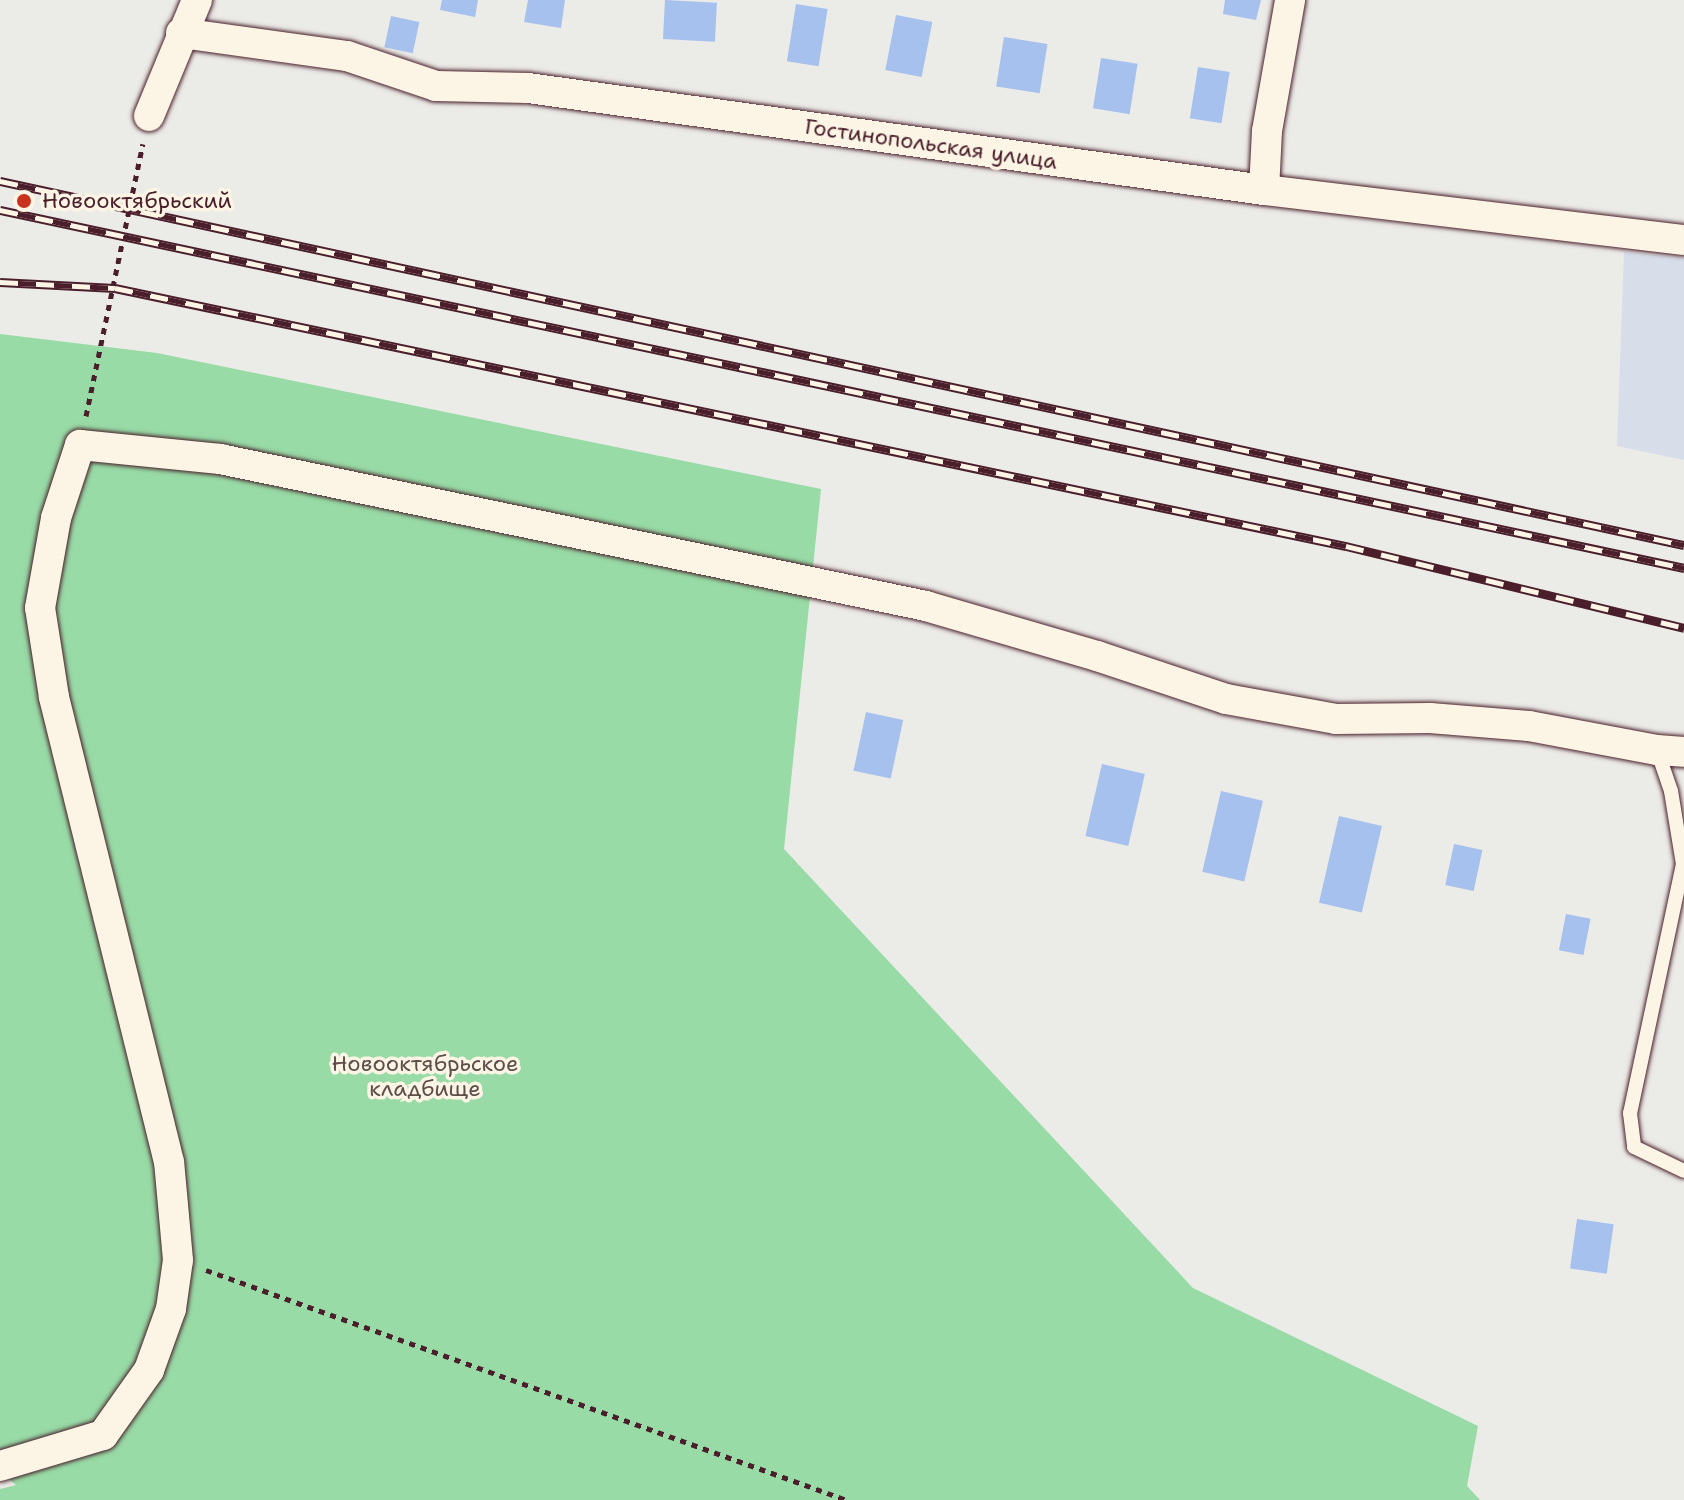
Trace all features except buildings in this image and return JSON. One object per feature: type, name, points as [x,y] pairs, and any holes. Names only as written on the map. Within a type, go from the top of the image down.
[{"type":"street","points":[[149,116],[197,0]]},
{"type":"street","points":[[1264,190],[1267,131],[1290,0]]},
{"type":"street","name":"Гостинопольская улица","points":[[181,33],[347,56],[436,86],[528,88],[1264,190],[1684,240]]},
{"type":"street","points":[[0,1466],[103,1435],[149,1370],[171,1309],[178,1260],[169,1162],[54,697],[40,608],[56,518],[80,445],[220,459],[926,606],[1097,656],[1226,699],[1336,719],[1430,718],[1529,726],[1671,751]]},
{"type":"lane","points":[[1671,751],[1671,791],[1683,864],[1630,1113],[1634,1147],[1684,1171]]},
{"type":"path","points":[[80,445],[149,116]]},
{"type":"path","points":[[178,1260],[847,1500]]},
{"type":"shaded area","points":[[1624,252],[1684,258],[1684,460],[1617,446]]},
{"type":"green space","name":"Новооктябрьское кладбище","points":[[0,334],[157,353],[821,489],[784,849],[1193,1288],[1478,1426],[1467,1486],[1480,1500],[0,1500],[0,1489],[16,1485],[0,1472]]},
{"type":"railway","points":[[0,181],[1684,545]]},
{"type":"railway","points":[[0,210],[1684,568]]},
{"type":"railway","points":[[0,282],[115,288],[1346,546],[1684,628]]},
{"type":"place","name":"Новооктябрьский","points":[[24,201]]}]
